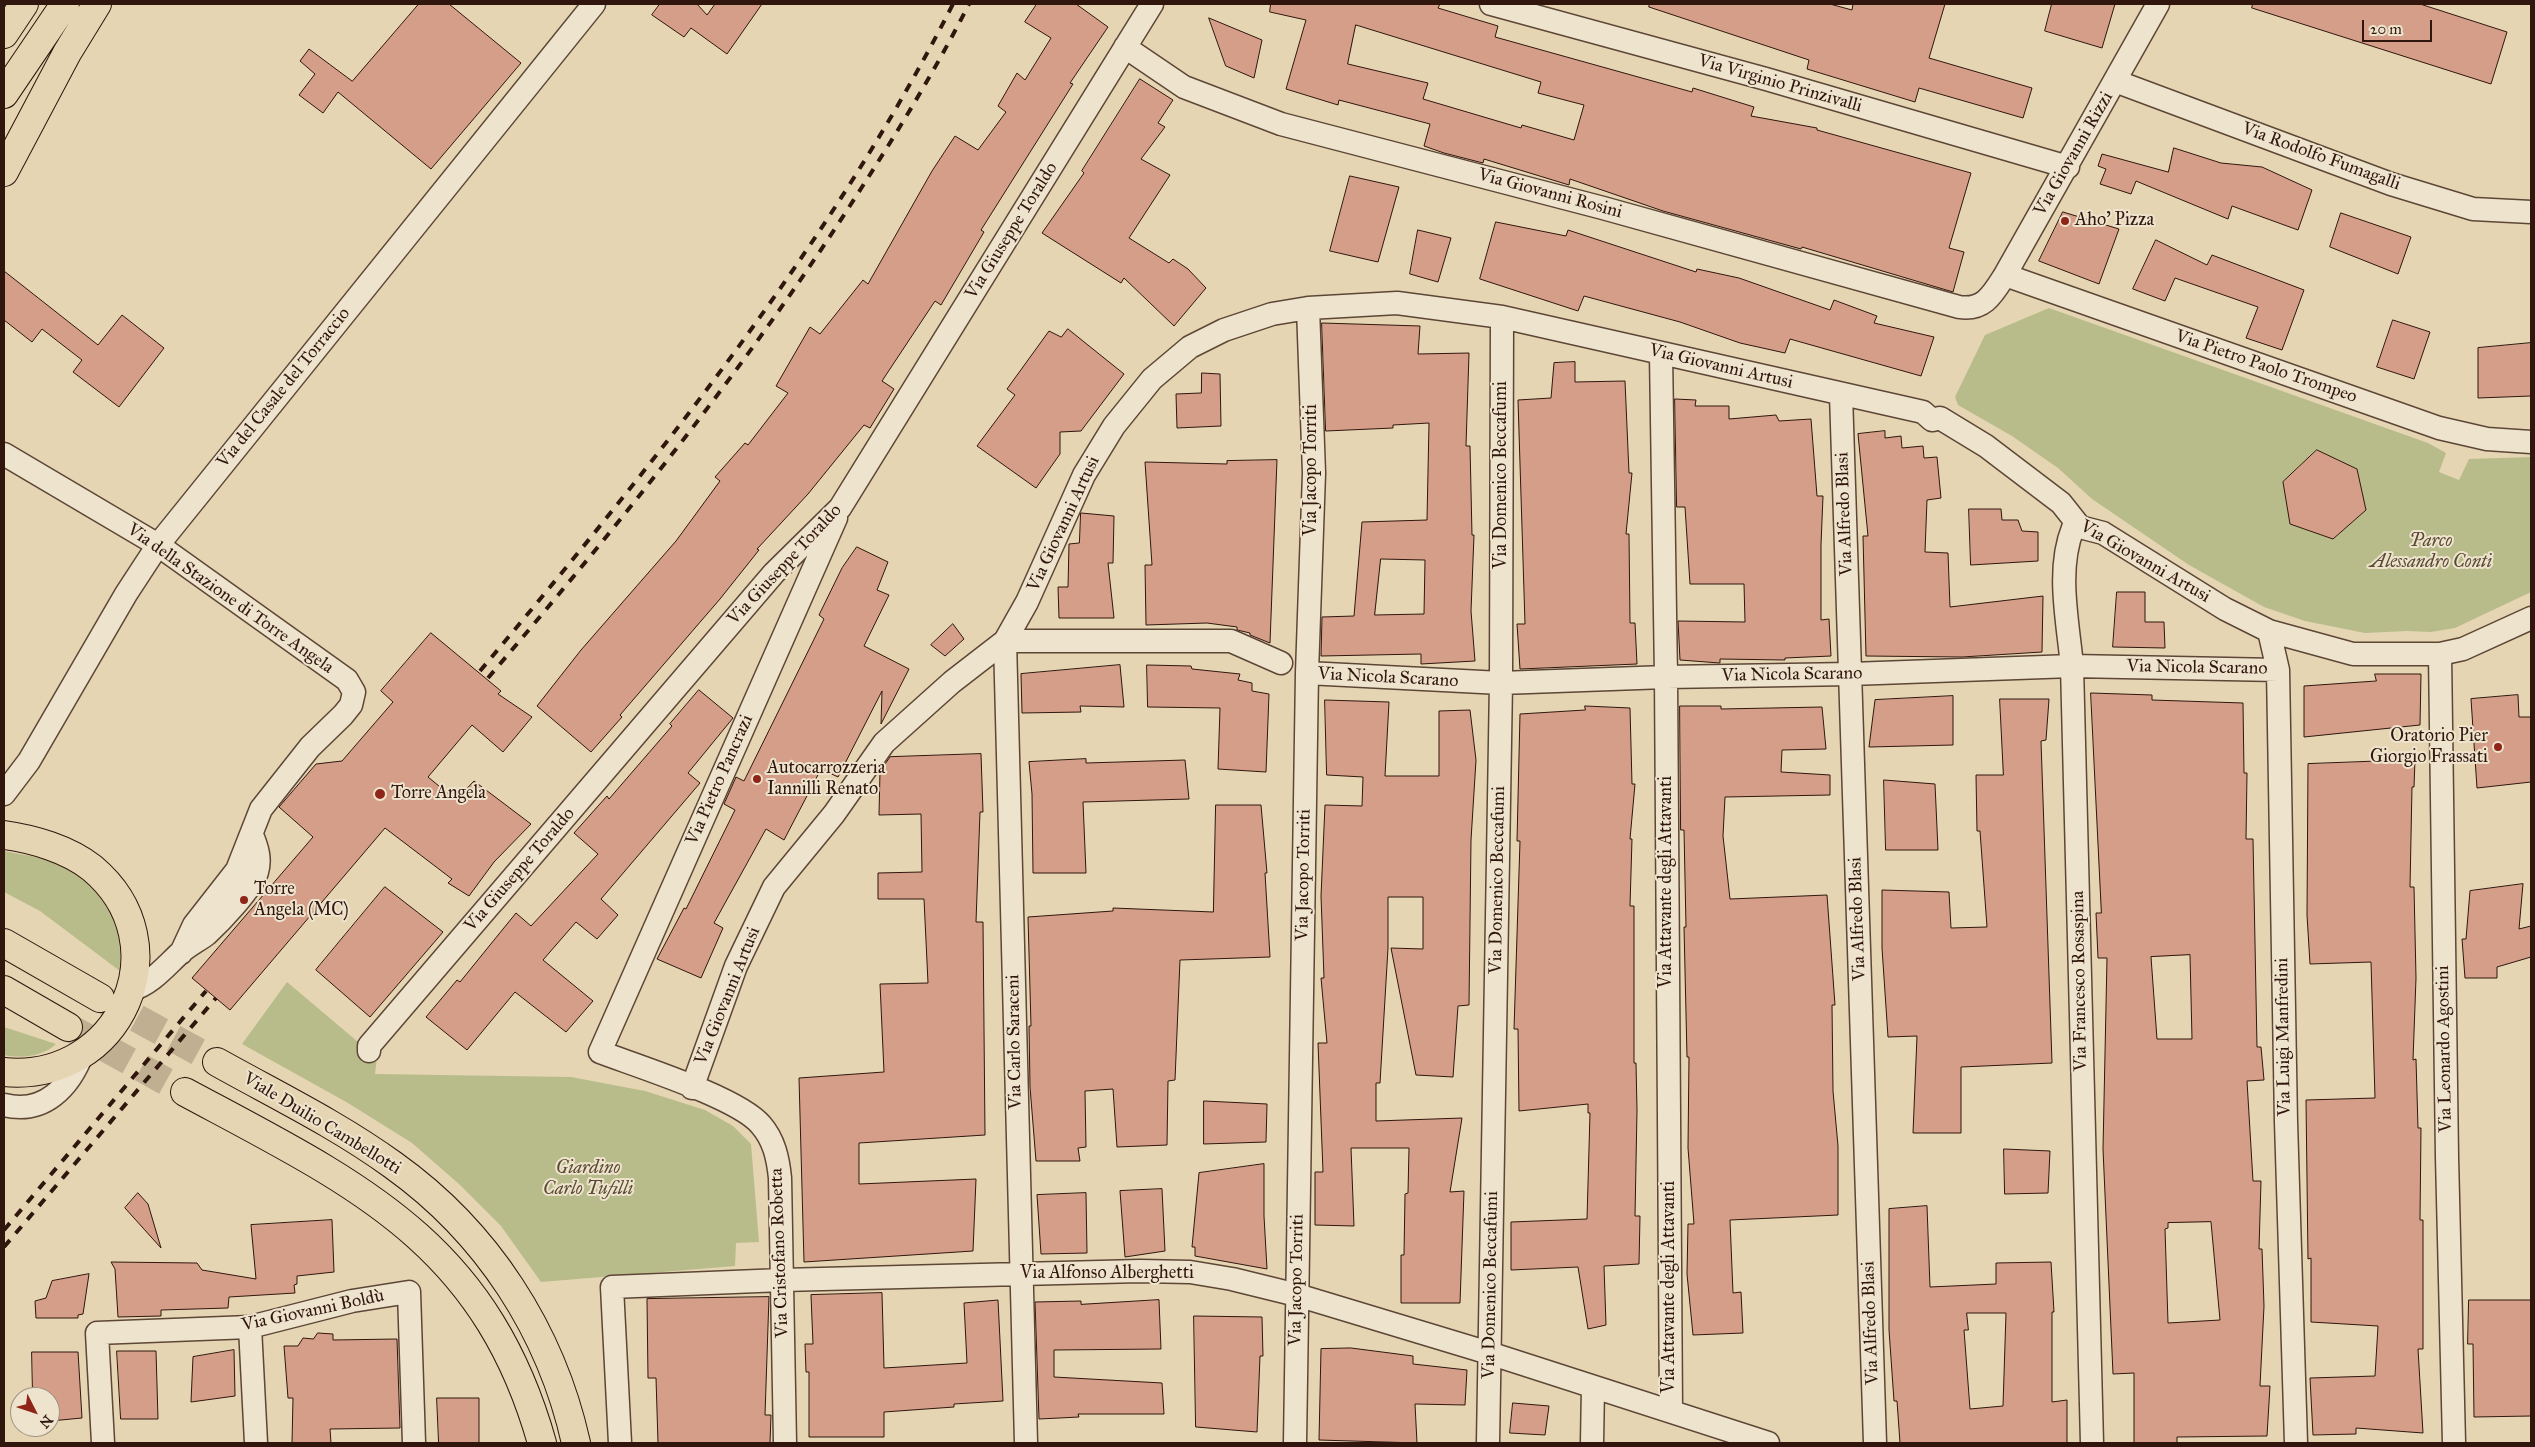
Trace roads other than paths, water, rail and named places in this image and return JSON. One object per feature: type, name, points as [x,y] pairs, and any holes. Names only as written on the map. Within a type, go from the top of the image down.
[{"type":"main road","points":[[4,34],[24,4]]},
{"type":"main road","points":[[4,94],[65,4]]},
{"type":"main road","points":[[4,146],[67,53],[97,4]]},
{"type":"main road","points":[[4,172],[67,53]]},
{"type":"main road","points":[[4,835],[40,843],[74,857],[91,868],[111,889],[126,911],[133,936],[134,962],[131,990],[115,1024],[100,1040],[64,1063],[39,1071],[4,1072]]},
{"type":"main road","points":[[4,943],[100,998]]},
{"type":"main road","points":[[4,990],[68,1027]]},
{"type":"main road","name":"Viale Duilio Cambellotti","points":[[217,1062],[380,1156],[420,1185],[471,1235],[504,1276],[534,1326],[554,1369],[576,1443]]},
{"type":"main road","name":"Viale Duilio Cambellotti","points":[[185,1092],[355,1186],[392,1212],[440,1256],[474,1296],[499,1336],[528,1396],[542,1443]]},
{"type":"street","name":"Via del Casale del Torraccio","points":[[4,794],[29,760],[126,594],[158,545],[594,4]]},
{"type":"street","name":"Via Giuseppe Toraldo","points":[[370,1051],[369,1046],[774,573],[840,508],[1152,4]]},
{"type":"street","name":"Via Virginio Prinzivalli","points":[[1491,4],[1766,79],[2068,167]]},
{"type":"street","name":"Via Giovanni Rizzi","points":[[1986,301],[2005,275],[2068,167],[2158,4]]},
{"type":"street","name":"Via Giovanni Rosini","points":[[1125,47],[1184,87],[1280,124],[1603,208],[1959,307],[1971,308],[1986,301]]},
{"type":"street","name":"Via Rodolfo Fumagalli","points":[[2116,81],[2391,184],[2473,209],[2531,212]]},
{"type":"street","name":"Via Pietro Paolo Trompeo","points":[[2005,275],[2439,428],[2487,439],[2531,442]]},
{"type":"street","name":"Via Giovanni Artusi","points":[[692,1088],[736,966],[774,887],[834,814],[884,743],[952,682],[1006,641],[1027,602],[1084,475],[1114,426],[1152,379],[1190,347],[1224,330],[1272,314],[1308,308],[1397,303],[1502,317],[1923,412],[1932,420],[1940,418],[1962,430],[2060,503],[2080,528],[2103,533],[2225,608],[2269,631],[2353,654],[2440,654],[2463,650],[2531,618]]},
{"type":"street","name":"Via Jacopo Torriti","points":[[1296,1443],[1307,673],[1314,472],[1308,308]]},
{"type":"street","name":"Via Domenico Beccafumi","points":[[1488,1443],[1501,683],[1502,317]]},
{"type":"street","name":"Via Attavante degli Attavanti","points":[[1661,354],[1666,676],[1671,1411]]},
{"type":"street","name":"Via Alfredo Blasi","points":[[1842,394],[1875,1443]]},
{"type":"street","name":"Via della Stazione di Torre Angela","points":[[4,454],[158,545],[352,686],[354,699],[351,705],[310,747],[261,809],[252,835]]},
{"type":"street","name":"Via Pietro Pancrazi","points":[[600,1052],[840,508]]},
{"type":"street","name":"Via Francesco Rosaspina","points":[[2080,528],[2073,528],[2065,557],[2072,666],[2092,1443]]},
{"type":"street","name":"Via Luigi Manfredini","points":[[2269,631],[2278,670],[2286,1112],[2296,1443]]},
{"type":"street","points":[[1006,641],[1232,641],[1281,663]]},
{"type":"street","name":"Via Carlo Saraceni","points":[[1006,641],[1026,1443]]},
{"type":"street","name":"Via Leonardo Agostini","points":[[2440,654],[2447,1157],[2454,1443]]},
{"type":"street","name":"Via Nicola Scarano","points":[[1307,673],[1501,683],[1666,676],[1851,674],[2072,666],[2278,670]]},
{"type":"street","points":[[181,952],[188,933],[234,876],[252,835]]},
{"type":"street","points":[[131,990],[142,986],[154,978],[181,952],[209,932],[254,878],[258,862],[252,835]]},
{"type":"street","points":[[4,1105],[27,1107],[54,1097],[73,1076],[83,1052]]},
{"type":"street","name":"Via Cristofano Robetta","points":[[600,1052],[692,1088],[747,1113],[757,1120],[770,1138],[776,1153],[780,1178],[785,1443]]},
{"type":"street","name":"Via Alfonso Alberghetti","points":[[782,1280],[1021,1273],[1190,1272],[1232,1279],[1297,1295],[1489,1353],[1768,1443]]},
{"type":"street","points":[[620,1443],[612,1287],[782,1280]]},
{"type":"street","name":"Via Giovanni Boldù","points":[[103,1443],[97,1332],[250,1327],[352,1301],[409,1292],[414,1443]]},
{"type":"street","points":[[250,1327],[256,1443]]},
{"type":"street","points":[[1592,1443],[1593,1387]]},
{"type":"tunnel","points":[[100,998],[217,1062]]},
{"type":"tunnel","points":[[68,1027],[185,1092]]},
{"type":"railway","points":[[480,671],[610,513],[736,351],[852,181],[904,94],[953,4]]},
{"type":"railway","points":[[488,678],[636,500],[684,439],[775,316],[890,142],[931,74],[969,4]]},
{"type":"railway","points":[[4,1230],[206,991]]},
{"type":"railway","points":[[4,1247],[216,998]]},
{"type":"place","name":"Aho' Pizza","points":[[2065,221]]},
{"type":"place","name":"Oratorio Pier Giorgio Frassati","points":[[2498,747]]},
{"type":"place","name":"Autocarrozzeria Iannilli Renato","points":[[757,779]]},
{"type":"place","name":"Torre Angela","points":[[380,794]]},
{"type":"place","name":"Torre Angela (MC)","points":[[244,900]]},
{"type":"park label","name":"Parco Alessandro Conti","points":[[2431,552]]},
{"type":"park label","name":"Giardino Carlo Tufilli","points":[[588,1179]]}]
